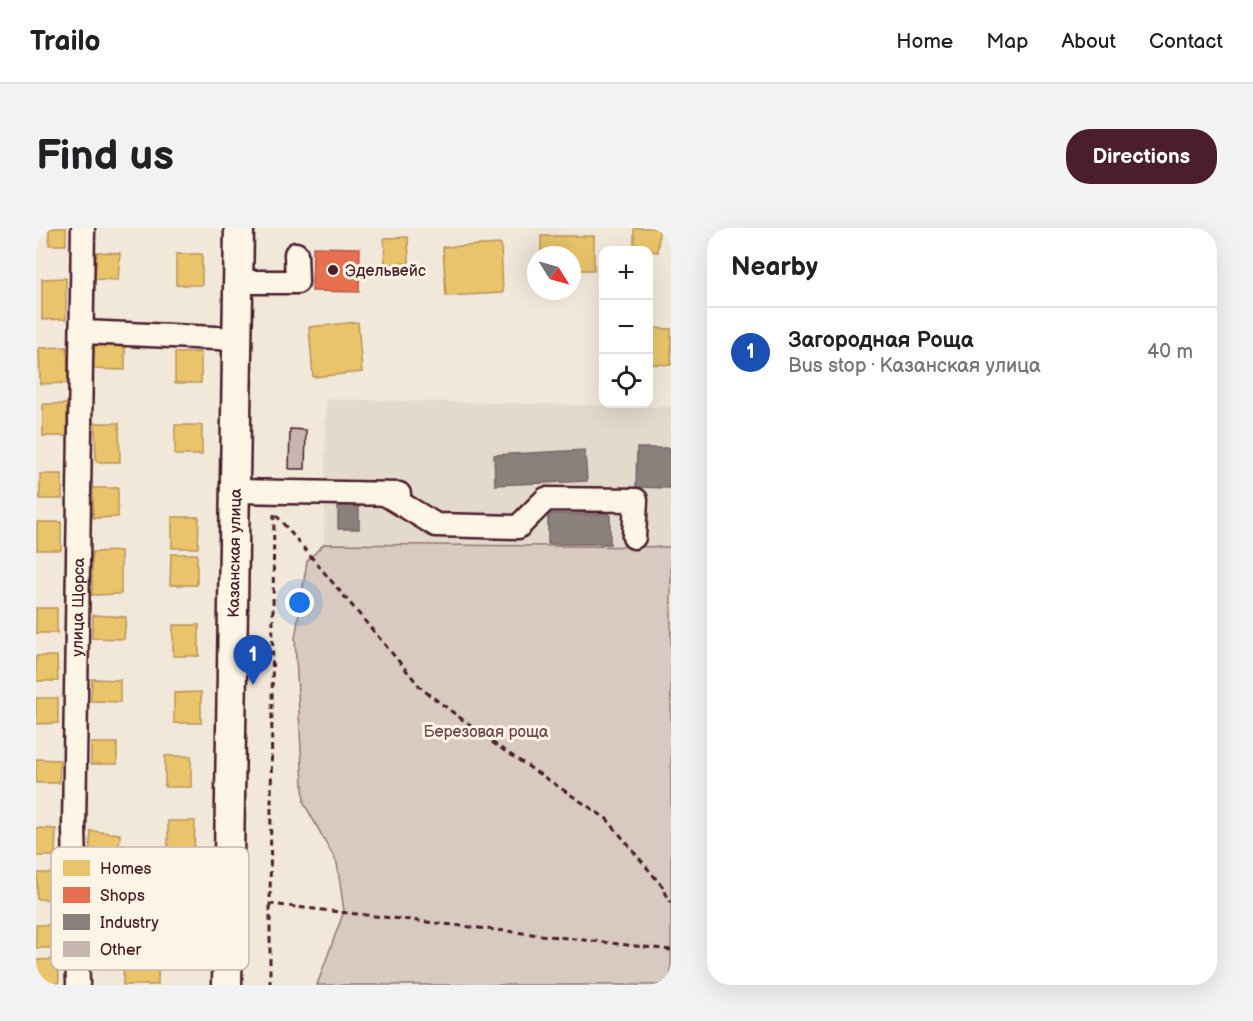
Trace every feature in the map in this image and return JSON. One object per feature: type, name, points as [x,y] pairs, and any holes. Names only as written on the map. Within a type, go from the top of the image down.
[{"type":"main road","name":"Казанская улица","points":[[229,847],[239,228]]},
{"type":"main road","name":"Казанская улица","points":[[227,970],[227,985]]},
{"type":"street","name":"улица Щорса","points":[[74,847],[83,228]]},
{"type":"street","points":[[239,282],[297,282],[296,254]]},
{"type":"street","points":[[83,332],[238,339]]},
{"type":"street","points":[[235,491],[409,494]]},
{"type":"street","points":[[385,494],[436,525],[471,526],[518,527],[546,499],[636,500],[634,537]]},
{"type":"street","name":"улица Щорса","points":[[78,970],[78,985]]},
{"type":"path","points":[[270,985],[274,514],[422,689],[496,745],[607,819],[662,886],[671,903]]},
{"type":"path","points":[[270,904],[671,950]]},
{"type":"shaded area","points":[[326,399],[599,405],[599,408],[671,407],[671,547],[324,544]]},
{"type":"green space","name":"Березовая роща","points":[[324,544],[671,547],[671,985],[317,985],[344,911],[337,863],[304,803],[295,639],[307,561]]},
{"type":"building: Homes","points":[[49,228],[66,228],[66,245],[49,245]]},
{"type":"building: Homes","points":[[634,228],[659,228],[658,252],[653,252],[653,246],[634,246]]},
{"type":"building: Homes","points":[[541,236],[594,236],[594,270],[581,270],[581,246],[541,246]]},
{"type":"building: Homes","points":[[408,237],[409,263],[385,264],[384,238]]},
{"type":"building: Homes","points":[[501,244],[503,293],[446,296],[443,247]]},
{"type":"building: Homes","points":[[97,252],[120,253],[118,280],[95,279]]},
{"type":"building: Homes","points":[[176,254],[202,254],[202,285],[176,285]]},
{"type":"building: Homes","points":[[66,278],[66,319],[42,320],[42,279]]},
{"type":"building: Homes","points":[[358,322],[362,372],[313,377],[309,327]]},
{"type":"building: Homes","points":[[653,328],[671,329],[671,365],[653,364]]},
{"type":"building: Homes","points":[[94,345],[125,346],[125,370],[93,369]]},
{"type":"building: Homes","points":[[67,347],[68,383],[40,384],[39,348]]},
{"type":"building: Homes","points":[[201,352],[201,383],[175,383],[175,353]]},
{"type":"building: Homes","points":[[43,404],[67,404],[67,436],[43,436]]},
{"type":"building: Homes","points":[[95,423],[119,423],[120,462],[96,462]]},
{"type":"building: Homes","points":[[175,425],[202,425],[202,455],[175,455]]},
{"type":"building: Homes","points":[[40,474],[62,474],[62,499],[40,499]]},
{"type":"building: Homes","points":[[93,488],[118,488],[118,517],[93,518]]},
{"type":"building: Homes","points":[[172,517],[199,517],[198,548],[172,548]]},
{"type":"building: Homes","points":[[37,522],[61,522],[61,550],[37,550]]},
{"type":"building: Homes","points":[[121,551],[121,594],[92,595],[92,552]]},
{"type":"building: Homes","points":[[171,554],[197,554],[197,585],[170,585]]},
{"type":"building: Homes","points":[[36,608],[57,608],[57,633],[36,633]]},
{"type":"building: Homes","points":[[93,615],[126,617],[124,639],[92,638]]},
{"type":"building: Homes","points":[[173,625],[199,625],[199,656],[173,656]]},
{"type":"building: Homes","points":[[36,656],[57,656],[58,681],[36,681]]},
{"type":"building: Homes","points":[[92,679],[120,680],[120,702],[91,701]]},
{"type":"building: Homes","points":[[201,692],[201,723],[174,723],[174,693]]},
{"type":"building: Homes","points":[[36,698],[58,698],[58,723],[36,724]]},
{"type":"building: Homes","points":[[91,743],[117,743],[117,764],[91,764]]},
{"type":"building: Homes","points":[[165,756],[191,756],[191,787],[165,787]]},
{"type":"building: Homes","points":[[36,759],[60,760],[59,783],[36,783]]},
{"type":"building: Homes","points":[[168,821],[195,821],[194,847],[168,847]]},
{"type":"building: Homes","points":[[36,828],[56,829],[55,847],[51,847],[51,856],[36,856]]},
{"type":"building: Homes","points":[[91,831],[120,834],[119,847],[90,847]]},
{"type":"building: Homes","points":[[37,873],[51,873],[51,900],[37,899]]},
{"type":"building: Homes","points":[[36,925],[51,925],[51,948],[36,948]]},
{"type":"building: Homes","points":[[51,959],[51,970],[58,970],[59,983],[37,984],[36,960]]},
{"type":"building: Homes","points":[[123,970],[158,970],[158,985],[123,985]]},
{"type":"building: Shops","points":[[313,247],[360,248],[359,292],[312,291]]},
{"type":"building: Industry","points":[[637,448],[670,448],[670,488],[636,487]]},
{"type":"building: Industry","points":[[585,450],[587,481],[495,485],[494,455]]},
{"type":"building: Industry","points":[[338,501],[359,501],[359,529],[338,529]]},
{"type":"building: Industry","points":[[548,514],[610,514],[610,544],[548,544]]},
{"type":"building: Other","points":[[290,429],[306,430],[305,469],[289,469]]},
{"type":"place","name":"Эдельвейс","points":[[333,270]]},
{"type":"place","name":"Загородная Роща","points":[[253,685]]}]
